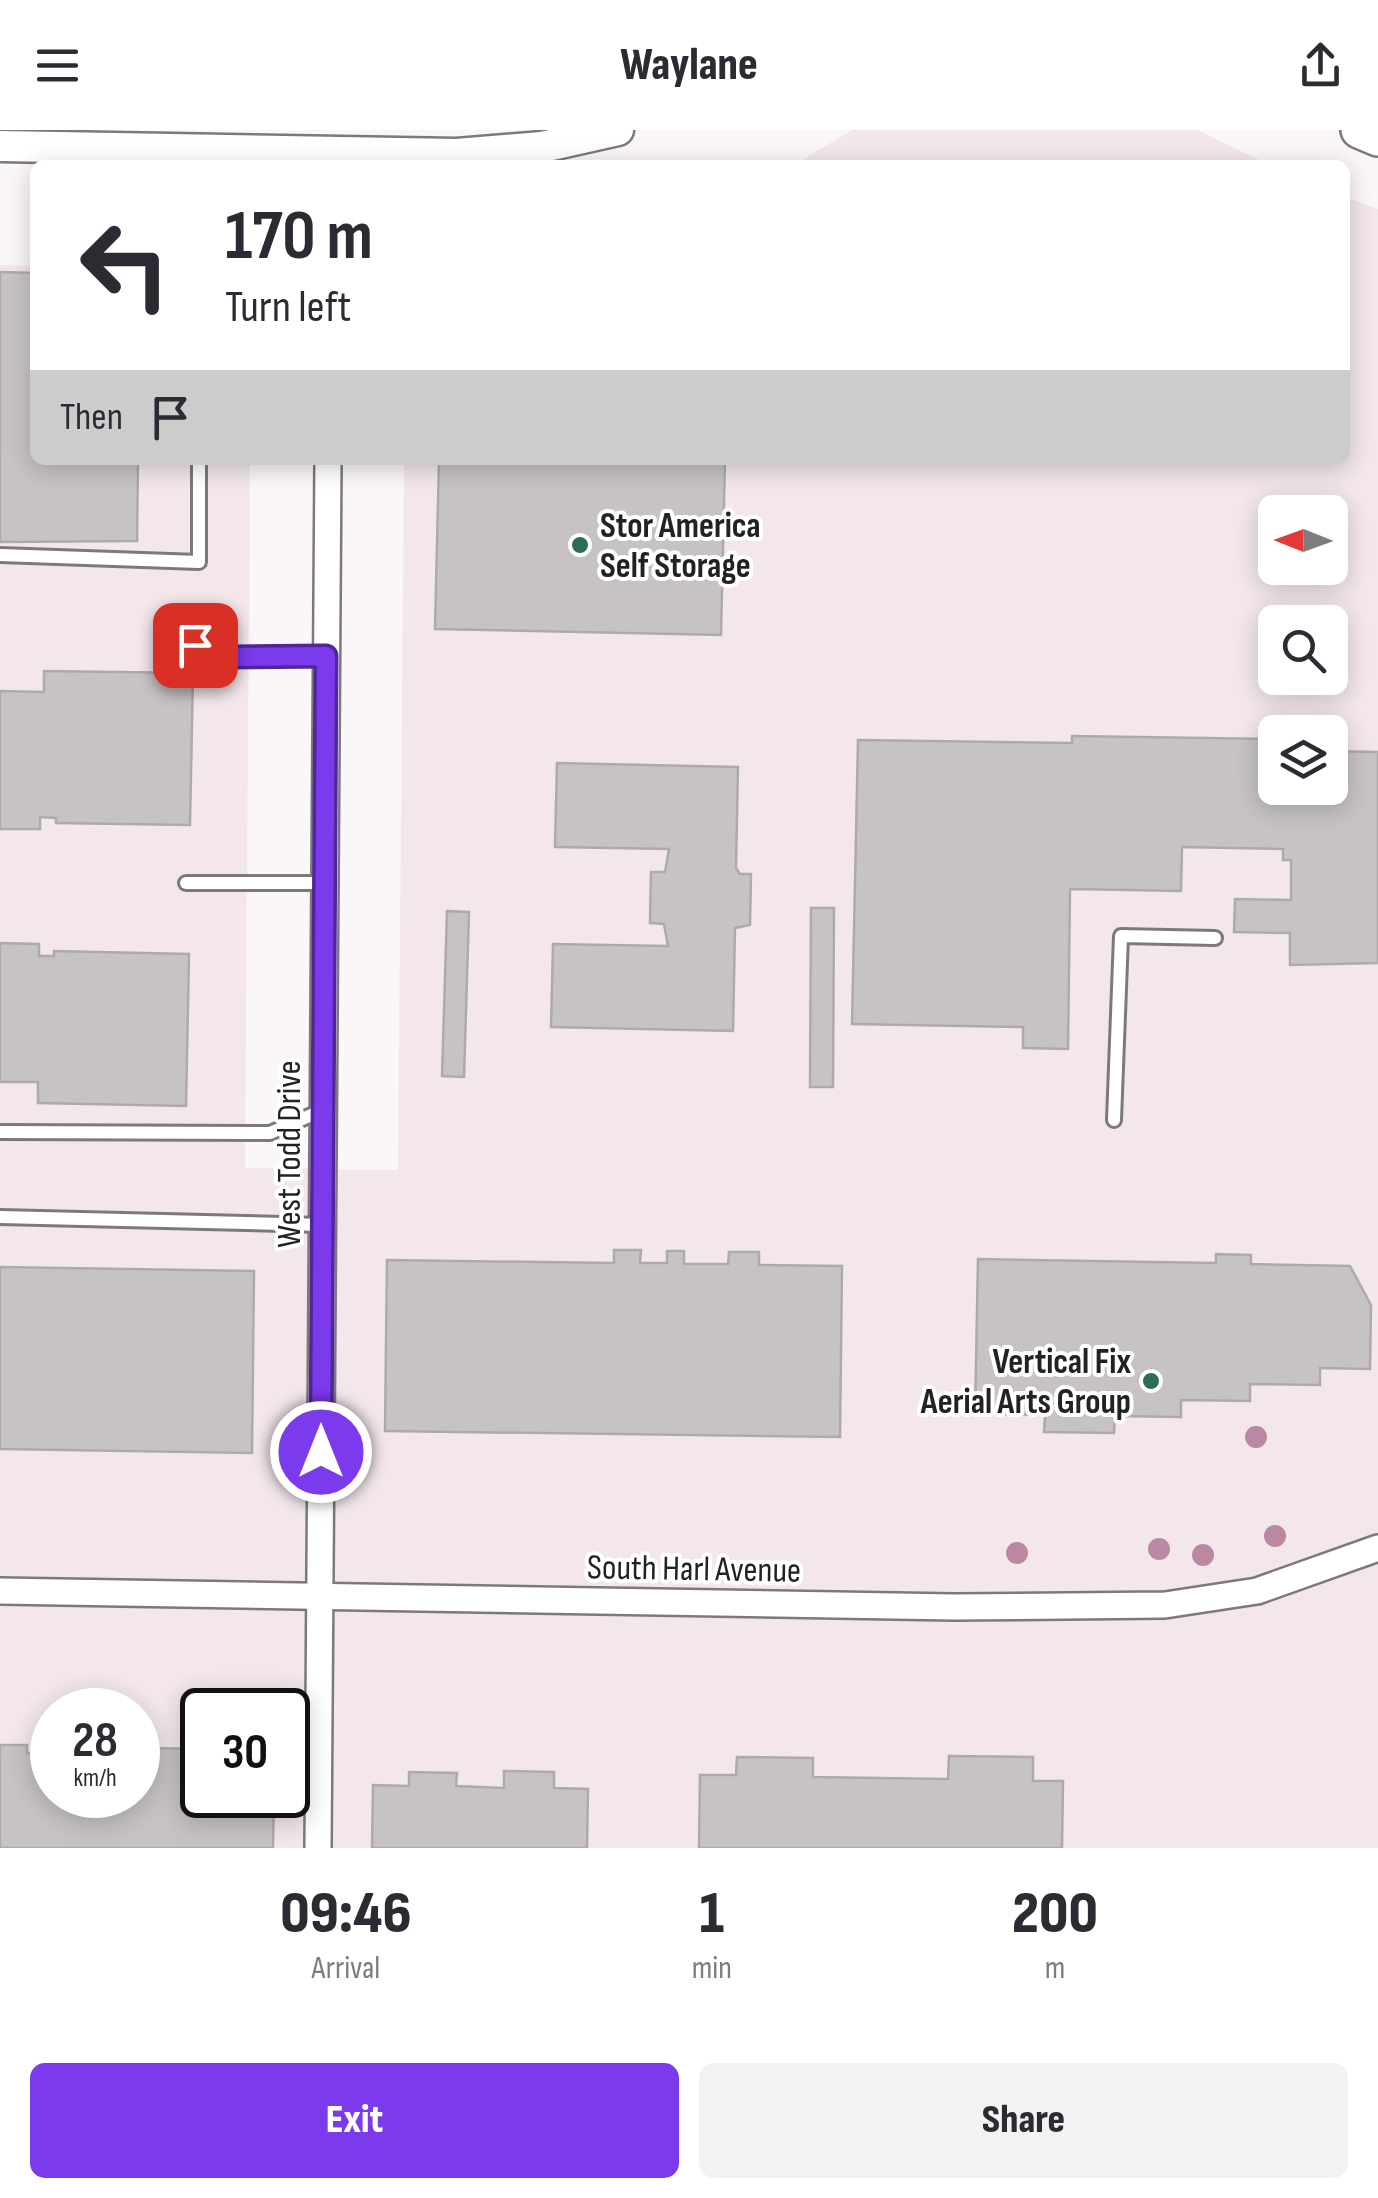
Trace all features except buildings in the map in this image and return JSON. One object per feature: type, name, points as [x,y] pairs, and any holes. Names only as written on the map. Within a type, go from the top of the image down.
[{"type":"main road","points":[[1359,130],[1378,138]]},
{"type":"street","points":[[0,146],[127,156],[330,158],[456,154],[542,146],[618,130]]},
{"type":"street","name":"West Todd Drive","points":[[318,1848],[328,465]]},
{"type":"street","name":"South Harl Avenue","points":[[0,1591],[954,1607],[1165,1605],[1257,1590],[1378,1548]]},
{"type":"lane","points":[[0,556],[200,562],[200,465]]},
{"type":"lane","points":[[195,645],[228,657],[326,656]]},
{"type":"lane","points":[[186,883],[325,883]]},
{"type":"lane","points":[[1114,1120],[1121,936],[1215,938]]},
{"type":"lane","points":[[0,1132],[270,1133],[324,1109]]},
{"type":"lane","points":[[0,1217],[323,1225]]},
{"type":"shaded area","points":[[852,130],[1197,130],[1260,160],[802,160]]},
{"type":"shaded area","points":[[1350,199],[1378,209],[1378,1848],[0,1848],[0,265],[30,266],[30,465],[250,465],[245,1168],[398,1170],[404,465],[1350,465]]},
{"type":"place","name":"Stor America Self Storage","points":[[580,545]]},
{"type":"place","name":"Vertical Fix Aerial Arts Group","points":[[1151,1381]]},
{"type":"route","points":[[195,645],[228,657],[326,656],[321,1452]]}]
